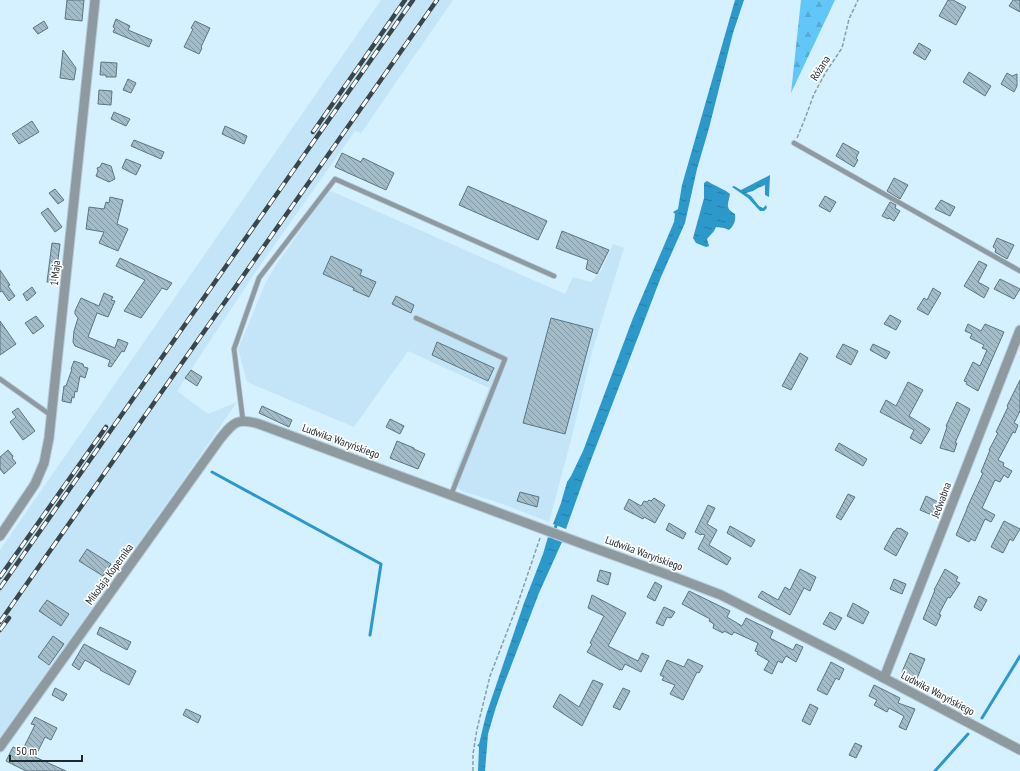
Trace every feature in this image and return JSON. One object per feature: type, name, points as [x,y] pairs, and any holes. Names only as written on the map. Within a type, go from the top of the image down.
[{"type":"street","name":"1 Maja","points":[[0,536],[35,484],[40,474],[46,452],[52,416],[95,0]]},
{"type":"street","name":"Jedwabna","points":[[884,678],[1020,330]]},
{"type":"street","name":"Ludwika Waryńskiego","points":[[243,421],[259,424],[571,540],[674,576],[721,595],[846,658],[1020,750]]},
{"type":"street","name":"Mikołaja Kopernika","points":[[0,747],[220,439],[236,422],[243,421]]},
{"type":"lane","points":[[794,143],[1020,271]]},
{"type":"lane","points":[[243,421],[234,349],[259,278],[334,179],[554,276]]},
{"type":"lane","points":[[416,318],[505,359],[451,495]]},
{"type":"lane","points":[[0,379],[52,416]]},
{"type":"path","name":"Różana","points":[[794,143],[814,94],[842,48],[849,18],[858,0]]},
{"type":"path","points":[[473,771],[472,754],[476,729],[490,676],[519,600],[543,529]]},
{"type":"shaded area","points":[[381,0],[453,0],[361,133],[355,131],[252,277],[177,391],[208,414],[237,402],[0,737],[0,550]]},
{"type":"shaded area","points":[[331,191],[565,294],[573,277],[591,282],[601,271],[613,244],[624,248],[592,352],[571,440],[549,522],[500,503],[462,491],[451,483],[489,388],[408,351],[354,427],[247,382],[238,349],[266,282],[276,265],[326,194]]},
{"type":"green space","points":[[801,0],[835,0],[791,93]]},
{"type":"water","points":[[735,0],[744,0],[733,33],[697,169],[685,223],[661,277],[566,529],[553,524],[567,482],[583,451],[633,318],[674,222],[675,214],[673,212],[678,209],[682,185]]},
{"type":"water","points":[[770,175],[769,197],[765,195],[765,185],[746,193],[751,196],[759,206],[763,208],[766,205],[767,208],[764,211],[760,211],[748,198],[732,187],[734,186],[741,190]]},
{"type":"water","points":[[707,181],[730,194],[728,208],[735,214],[735,219],[729,230],[716,227],[707,239],[709,246],[706,247],[696,243],[693,238],[704,198],[704,183]]},
{"type":"water","points":[[548,537],[562,542],[539,593],[496,707],[488,734],[485,771],[478,771],[479,747],[477,745],[479,744],[486,715]]},
{"type":"building","points":[[67,0],[84,0],[82,21],[65,19]]},
{"type":"building","points":[[948,0],[953,0],[966,7],[956,25],[939,16]]},
{"type":"building","points":[[1013,0],[1020,0],[1020,12],[1009,6]]},
{"type":"building","points":[[116,19],[130,26],[128,30],[152,40],[149,47],[113,32]]},
{"type":"building","points":[[44,21],[48,28],[38,34],[33,28]]},
{"type":"building","points":[[195,21],[210,28],[199,54],[184,47],[193,29],[191,28]]},
{"type":"building","points":[[919,43],[931,50],[925,60],[913,53]]},
{"type":"building","points":[[63,50],[76,68],[74,80],[60,78]]},
{"type":"building","points":[[101,62],[117,63],[116,77],[106,77],[106,75],[100,75]]},
{"type":"building","points":[[969,72],[991,86],[985,96],[963,82]]},
{"type":"building","points":[[1007,73],[1012,76],[1017,74],[1017,86],[1014,92],[1001,84]]},
{"type":"building","points":[[128,79],[136,83],[131,93],[123,90]]},
{"type":"building","points":[[99,90],[112,91],[111,105],[98,104]]},
{"type":"building","points":[[114,112],[130,119],[126,126],[111,119]]},
{"type":"building","points":[[32,121],[39,132],[19,144],[12,134]]},
{"type":"building","points":[[225,126],[247,136],[244,144],[222,134]]},
{"type":"building","points":[[134,140],[164,152],[161,159],[131,146]]},
{"type":"building","points":[[843,143],[859,152],[856,158],[858,160],[854,167],[836,156]]},
{"type":"building","points":[[342,153],[361,162],[363,158],[394,173],[386,190],[335,167]]},
{"type":"building","points":[[126,159],[141,165],[136,175],[122,168]]},
{"type":"building","points":[[102,163],[111,166],[115,179],[109,182],[96,176],[98,171],[97,168],[100,167]]},
{"type":"building","points":[[894,178],[908,185],[900,199],[887,191]]},
{"type":"building","points":[[468,186],[547,221],[538,240],[459,205]]},
{"type":"building","points":[[55,189],[64,200],[58,204],[49,193]]},
{"type":"building","points":[[825,196],[836,202],[830,212],[819,206]]},
{"type":"building","points":[[110,197],[123,200],[117,224],[128,229],[118,251],[99,243],[104,232],[86,229],[89,207],[104,209],[106,202],[109,203]]},
{"type":"building","points":[[941,200],[955,207],[950,216],[935,209]]},
{"type":"building","points":[[890,202],[896,205],[895,208],[900,211],[894,221],[882,216]]},
{"type":"building","points":[[48,208],[62,227],[55,232],[41,213]]},
{"type":"building","points":[[562,231],[609,250],[597,274],[586,269],[588,260],[556,248]]},
{"type":"building","points":[[997,238],[1014,245],[1007,259],[995,252],[996,249],[993,247]]},
{"type":"building","points":[[52,243],[60,244],[55,283],[47,282]]},
{"type":"building","points":[[331,256],[362,270],[360,275],[376,282],[369,297],[353,290],[354,288],[323,274]]},
{"type":"building","points":[[120,258],[172,283],[167,290],[162,288],[141,318],[124,311],[145,280],[116,266]]},
{"type":"building","points":[[979,261],[987,265],[978,282],[989,288],[984,298],[964,286]]},
{"type":"building","points":[[0,270],[15,296],[9,301],[2,291],[0,292]]},
{"type":"building","points":[[1000,279],[1020,289],[1014,299],[994,289]]},
{"type":"building","points":[[32,287],[36,293],[27,301],[23,294]]},
{"type":"building","points":[[933,288],[941,293],[928,315],[917,309],[924,298],[927,300]]},
{"type":"building","points":[[104,293],[113,297],[111,300],[115,301],[108,317],[97,313],[88,337],[115,348],[118,339],[128,343],[124,352],[122,351],[111,367],[108,366],[110,360],[75,346],[73,342],[74,331],[78,318],[75,311],[81,298],[99,306]]},
{"type":"building","points":[[396,296],[414,305],[411,313],[392,304]]},
{"type":"building","points":[[890,315],[901,321],[896,330],[884,324]]},
{"type":"building","points":[[36,316],[44,326],[33,334],[25,323]]},
{"type":"building","points":[[551,318],[593,329],[565,434],[523,423]]},
{"type":"building","points":[[0,321],[16,344],[0,355]]},
{"type":"building","points":[[968,324],[981,331],[985,324],[1004,332],[978,391],[966,384],[967,382],[964,381],[973,362],[980,366],[987,350],[982,348],[984,345],[970,338],[972,334],[965,331]]},
{"type":"building","points":[[437,342],[494,368],[488,381],[432,355]]},
{"type":"building","points":[[843,344],[858,351],[851,365],[836,357]]},
{"type":"building","points":[[873,344],[890,352],[886,359],[870,350]]},
{"type":"building","points":[[800,353],[808,358],[791,390],[782,386]]},
{"type":"building","points":[[74,361],[83,364],[84,367],[88,368],[85,378],[80,376],[77,392],[75,391],[74,398],[72,397],[71,403],[62,401],[64,386],[66,386]]},
{"type":"building","points":[[191,370],[202,377],[197,386],[185,378]]},
{"type":"building","points":[[1020,380],[1020,411],[1014,423],[1018,425],[1015,433],[1013,432],[998,460],[1004,463],[1003,466],[1012,471],[1008,478],[1004,475],[1000,482],[995,480],[982,508],[995,515],[991,522],[985,519],[975,541],[971,539],[969,542],[956,535],[983,473],[981,472],[989,450],[998,433],[996,432]]},
{"type":"building","points":[[908,382],[923,390],[909,416],[930,429],[921,444],[910,438],[914,430],[880,412],[886,400],[896,406]]},
{"type":"building","points":[[957,402],[970,409],[955,443],[957,443],[954,452],[940,448],[947,427],[946,426]]},
{"type":"building","points":[[262,406],[292,420],[289,427],[259,413]]},
{"type":"building","points":[[18,408],[35,431],[23,440],[10,422],[16,417],[12,412]]},
{"type":"building","points":[[390,419],[404,426],[400,434],[386,427]]},
{"type":"building","points":[[397,441],[425,454],[418,469],[390,458]]},
{"type":"building","points":[[839,443],[867,459],[863,466],[835,450]]},
{"type":"building","points":[[8,450],[16,463],[4,474],[0,469],[0,457]]},
{"type":"building","points":[[520,492],[539,497],[537,507],[517,501]]},
{"type":"building","points":[[848,494],[855,497],[841,520],[836,517]]},
{"type":"building","points":[[926,496],[940,503],[934,516],[920,510]]},
{"type":"building","points":[[654,498],[665,505],[655,523],[644,517],[643,519],[624,509],[629,499],[641,506],[644,501],[651,501]]},
{"type":"building","points":[[708,505],[715,508],[707,524],[717,530],[709,545],[731,558],[727,565],[698,549],[705,535],[695,532]]},
{"type":"building","points":[[1004,521],[1020,529],[1013,541],[1010,539],[1003,553],[991,547]]},
{"type":"building","points":[[669,523],[686,533],[683,539],[666,530]]},
{"type":"building","points":[[730,526],[755,540],[751,547],[727,533]]},
{"type":"building","points":[[897,528],[900,528],[908,533],[896,556],[884,549]]},
{"type":"building","points":[[87,549],[111,564],[103,576],[79,561]]},
{"type":"building","points":[[800,569],[816,577],[810,591],[804,588],[790,615],[758,597],[762,591],[778,600],[785,587],[790,590]]},
{"type":"building","points":[[945,569],[958,577],[956,581],[960,583],[950,598],[948,597],[939,614],[941,615],[936,626],[923,619],[934,590]]},
{"type":"building","points":[[600,570],[611,573],[608,585],[597,581]]},
{"type":"building","points":[[894,579],[906,584],[902,594],[890,589]]},
{"type":"building","points":[[655,582],[662,586],[655,601],[647,597]]},
{"type":"building","points":[[689,591],[730,611],[727,617],[742,626],[746,618],[773,631],[770,638],[793,650],[796,644],[803,647],[796,662],[786,656],[782,663],[778,661],[772,674],[764,670],[769,661],[757,654],[758,652],[755,651],[758,643],[734,632],[732,635],[724,631],[723,633],[713,628],[714,624],[709,621],[710,619],[682,604]]},
{"type":"building","points":[[592,595],[626,613],[608,646],[638,661],[642,653],[649,656],[641,672],[625,664],[622,670],[620,670],[587,652],[604,616],[588,608]]},
{"type":"building","points":[[979,596],[987,600],[981,611],[974,607]]},
{"type":"building","points":[[47,600],[69,614],[61,626],[39,611]]},
{"type":"building","points":[[853,603],[869,612],[863,624],[847,616]]},
{"type":"building","points":[[664,607],[675,612],[671,618],[667,617],[663,626],[656,623]]},
{"type":"building","points":[[830,612],[842,618],[835,630],[823,624]]},
{"type":"building","points":[[100,627],[131,642],[127,650],[97,634]]},
{"type":"building","points":[[53,636],[64,644],[49,665],[38,657]]},
{"type":"building","points":[[84,644],[136,671],[129,685],[100,670],[101,669],[85,660],[79,670],[72,665]]},
{"type":"building","points":[[910,653],[925,659],[916,681],[904,675],[902,672]]},
{"type":"building","points":[[688,659],[703,666],[699,673],[697,672],[683,700],[670,694],[675,685],[662,680],[664,677],[660,675],[667,660],[684,667]]},
{"type":"building","points":[[831,662],[844,669],[839,680],[836,678],[827,695],[817,690]]},
{"type":"building","points":[[593,680],[603,684],[582,726],[553,707],[560,694],[579,707]]},
{"type":"building","points":[[874,685],[900,698],[898,703],[915,709],[906,730],[899,727],[904,716],[889,708],[887,712],[874,705],[877,700],[869,696]]},
{"type":"building","points":[[55,688],[67,694],[63,701],[52,695]]},
{"type":"building","points":[[623,688],[630,691],[620,710],[613,707]]},
{"type":"building","points":[[810,704],[818,708],[810,725],[802,721]]},
{"type":"building","points":[[186,709],[201,716],[198,723],[183,715]]},
{"type":"building","points":[[35,717],[57,728],[51,740],[45,737],[35,757],[66,771],[26,771],[6,761],[13,747],[22,751],[35,725],[31,724]]},
{"type":"building","points":[[855,743],[862,746],[856,758],[849,755]]},
{"type":"waterway","points":[[212,472],[381,564],[370,635]]},
{"type":"waterway","points":[[550,542],[557,523]]},
{"type":"waterway","points":[[982,718],[1020,656]]},
{"type":"waterway","points":[[935,771],[968,734]]},
{"type":"railway","points":[[313,132],[405,0]]},
{"type":"railway","points":[[0,588],[413,0]]},
{"type":"railway","points":[[0,622],[437,0]]},
{"type":"railway","points":[[0,577],[106,427]]},
{"type":"railway","points":[[0,630],[9,618]]}]
